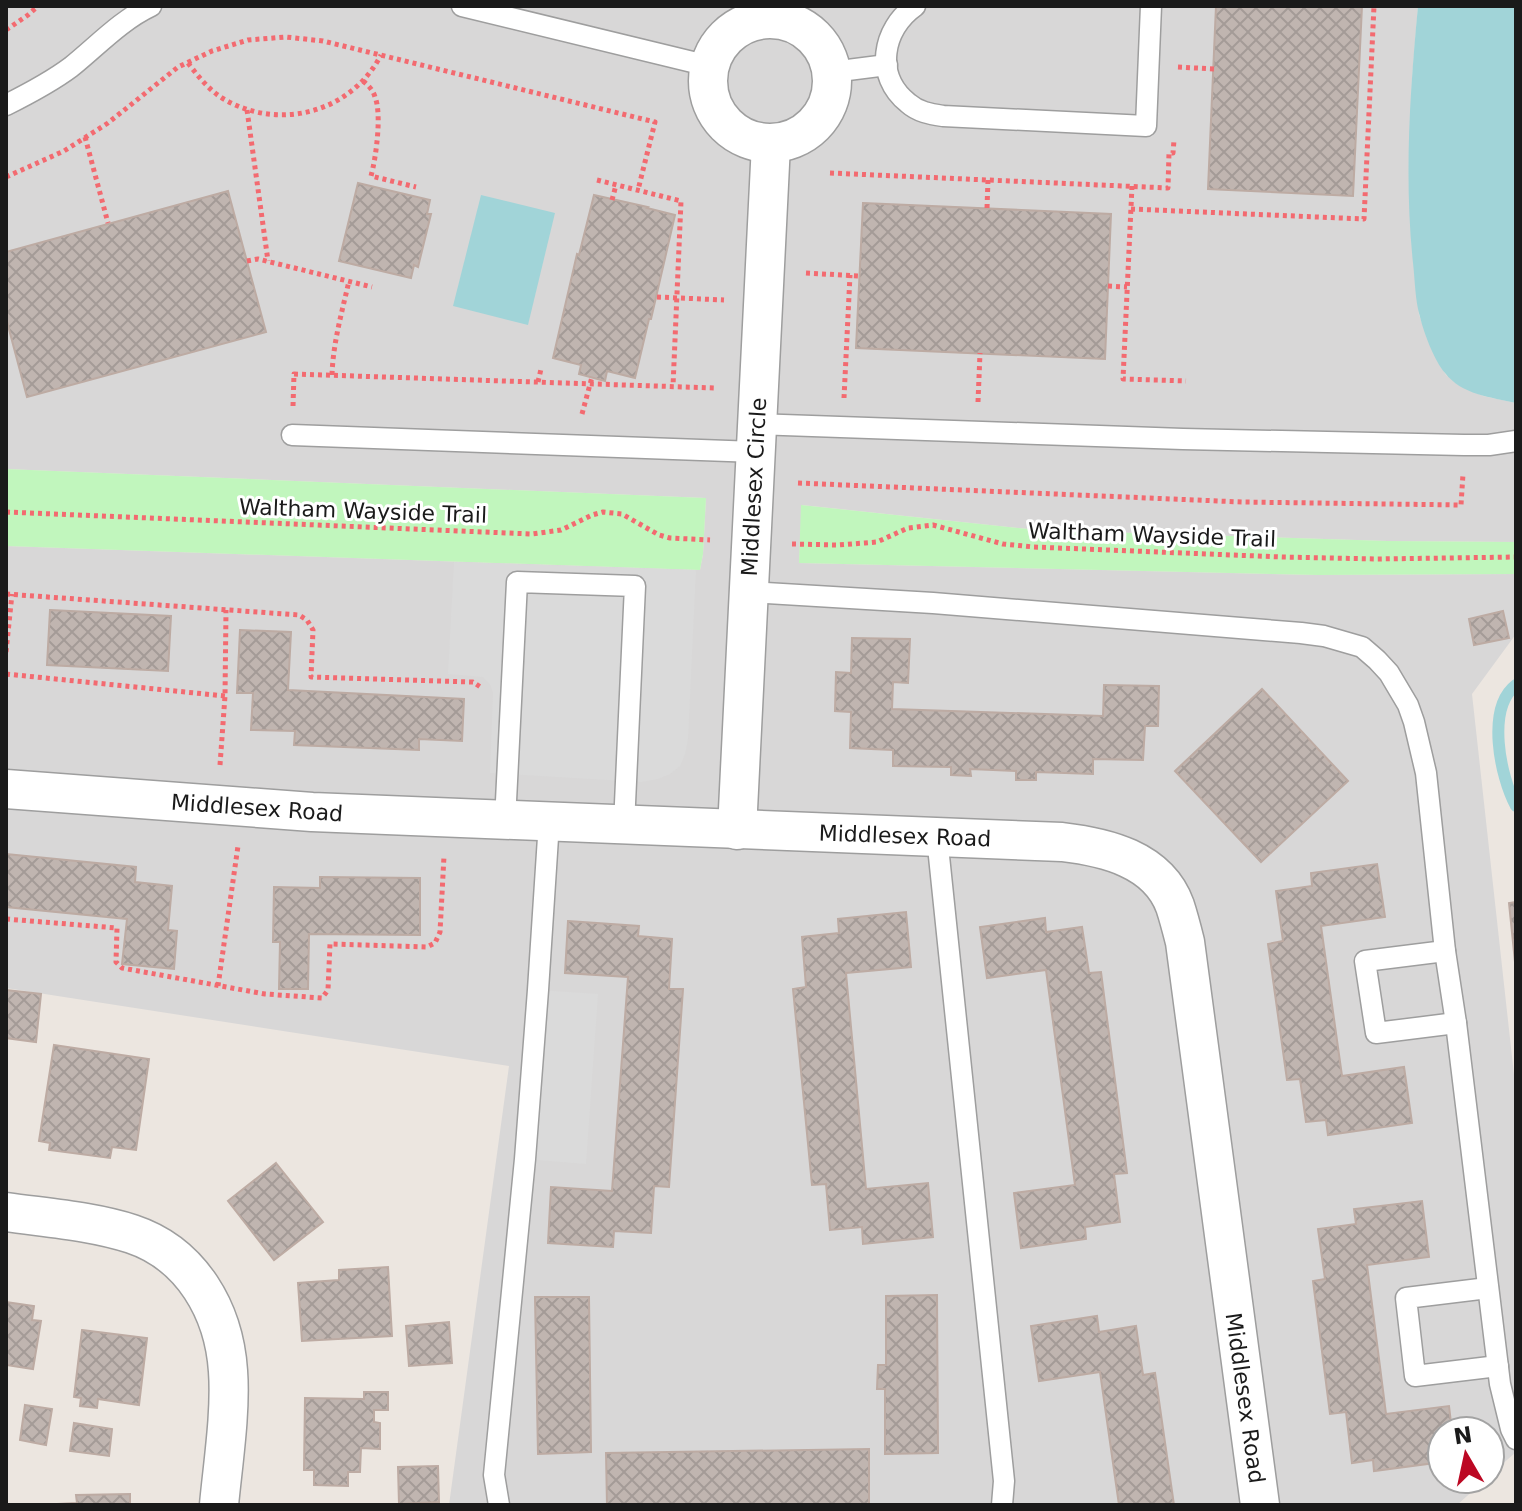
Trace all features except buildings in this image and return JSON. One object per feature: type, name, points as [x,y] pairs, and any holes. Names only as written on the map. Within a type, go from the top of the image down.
[{"type":"street","points":[[773,12],[808,31],[824,49],[832,72],[832,87],[829,102],[812,127],[800,136],[771,144],[743,137],[721,120],[708,94],[707,80],[713,54],[728,35],[773,12]]},
{"type":"street","name":"Middlesex Circle","points":[[737,830],[771,144]]},
{"type":"street","name":"Middlesex Road","points":[[6,789],[244,808],[1062,842],[1101,848],[1132,859],[1163,885],[1174,903],[1185,942],[1260,1505]]},
{"type":"street","points":[[6,1212],[90,1224],[134,1235],[167,1251],[192,1274],[210,1302],[227,1354],[229,1394],[219,1505]]},
{"type":"lane","points":[[6,105],[68,69],[151,6]]},
{"type":"lane","points":[[462,6],[498,10],[709,66]]},
{"type":"lane","points":[[915,6],[899,19],[889,36],[887,65],[895,90],[908,104],[925,113],[1146,126],[1151,6]]},
{"type":"lane","points":[[832,72],[887,65]]},
{"type":"lane","points":[[292,435],[757,438],[843,427],[1464,445],[1516,441]]},
{"type":"lane","points":[[505,821],[517,582],[532,582],[635,586],[624,825]]},
{"type":"lane","points":[[749,592],[933,603],[1301,633],[1362,647],[1389,673],[1408,705],[1426,773],[1445,951],[1498,1366],[1505,1406],[1516,1439]]},
{"type":"lane","points":[[499,1505],[494,1475],[525,1159],[549,822]]},
{"type":"lane","points":[[937,837],[1004,1481],[1002,1505]]},
{"type":"lane","points":[[1445,951],[1365,961],[1376,1033],[1456,1023]]},
{"type":"lane","points":[[1488,1288],[1406,1298],[1415,1376],[1498,1366]]},
{"type":"path","points":[[6,30],[38,6]]},
{"type":"path","points":[[1131,209],[1364,219],[1374,6]]},
{"type":"path","points":[[6,177],[64,151],[108,123],[178,67],[212,51],[248,40],[286,37],[323,41],[655,122],[638,190]]},
{"type":"path","points":[[188,63],[220,97],[247,110],[269,115],[296,115],[322,109],[345,97],[363,81],[381,55]]},
{"type":"path","points":[[363,81],[376,97],[378,110],[376,157],[371,176],[416,187]]},
{"type":"path","points":[[247,110],[268,261]]},
{"type":"path","points":[[85,137],[108,223]]},
{"type":"path","points":[[830,173],[988,180],[987,208]]},
{"type":"path","points":[[597,180],[681,201],[673,386]]},
{"type":"path","points":[[612,200],[616,185]]},
{"type":"path","points":[[1132,186],[1123,379],[1186,381]]},
{"type":"path","points":[[247,261],[268,261],[372,287]]},
{"type":"path","points":[[843,427],[850,275]]},
{"type":"path","points":[[657,297],[676,298],[859,276]]},
{"type":"path","points":[[332,375],[349,281]]},
{"type":"path","points":[[1108,286],[1127,287]]},
{"type":"path","points":[[977,431],[980,353]]},
{"type":"path","points":[[538,382],[541,369]]},
{"type":"path","points":[[292,435],[294,374],[715,388]]},
{"type":"path","points":[[798,483],[1257,503],[1461,505],[1464,445]]},
{"type":"path","name":"Waltham Wayside Trail","points":[[6,512],[532,534],[561,530],[603,512],[631,518],[670,538],[708,540]]},
{"type":"path","name":"Waltham Wayside Trail","points":[[793,544],[877,542],[908,528],[933,525],[1003,544],[1034,547],[1377,559],[1516,557]]},
{"type":"path","points":[[6,652],[9,594],[299,615],[307,620],[313,630],[311,677],[473,682],[480,686],[485,697]]},
{"type":"path","points":[[220,768],[226,610]]},
{"type":"path","points":[[6,674],[225,696]]},
{"type":"path","points":[[218,986],[239,841]]},
{"type":"path","points":[[6,919],[117,928],[116,962],[122,968],[265,994],[322,998],[328,990],[330,944],[427,947],[435,943],[440,932],[445,848]]},
{"type":"shaded area","points":[[6,6],[1418,6],[1409,172],[1419,315],[1446,375],[1483,396],[1516,403],[1516,542],[1038,530],[802,505],[799,563],[1318,575],[1516,574],[1516,634],[1472,694],[1516,1093],[1516,1452],[1506,1461],[1506,1415],[1426,1415],[1426,1495],[1468,1495],[1457,1505],[449,1505],[509,1066],[6,988],[6,546],[700,570],[706,498],[6,469]]},
{"type":"shaded area","points":[[454,562],[696,570],[688,739],[680,766],[658,779],[641,782],[490,773],[493,693],[490,684],[483,677],[448,674]]},
{"type":"shaded area","points":[[538,990],[598,994],[586,1164],[525,1159]]},
{"type":"green space","points":[[6,469],[706,498],[703,554],[700,570],[6,546]]},
{"type":"green space","points":[[801,505],[1038,530],[1516,542],[1516,574],[1318,575],[799,563]]},
{"type":"water","points":[[1418,6],[1516,6],[1516,403],[1478,394],[1452,380],[1433,354],[1418,310],[1410,231],[1409,167]]},
{"type":"water","points":[[481,195],[555,213],[528,325],[453,306]]},
{"type":"waterway","points":[[1516,685],[1501,709],[1499,725],[1501,761],[1516,806]]}]
